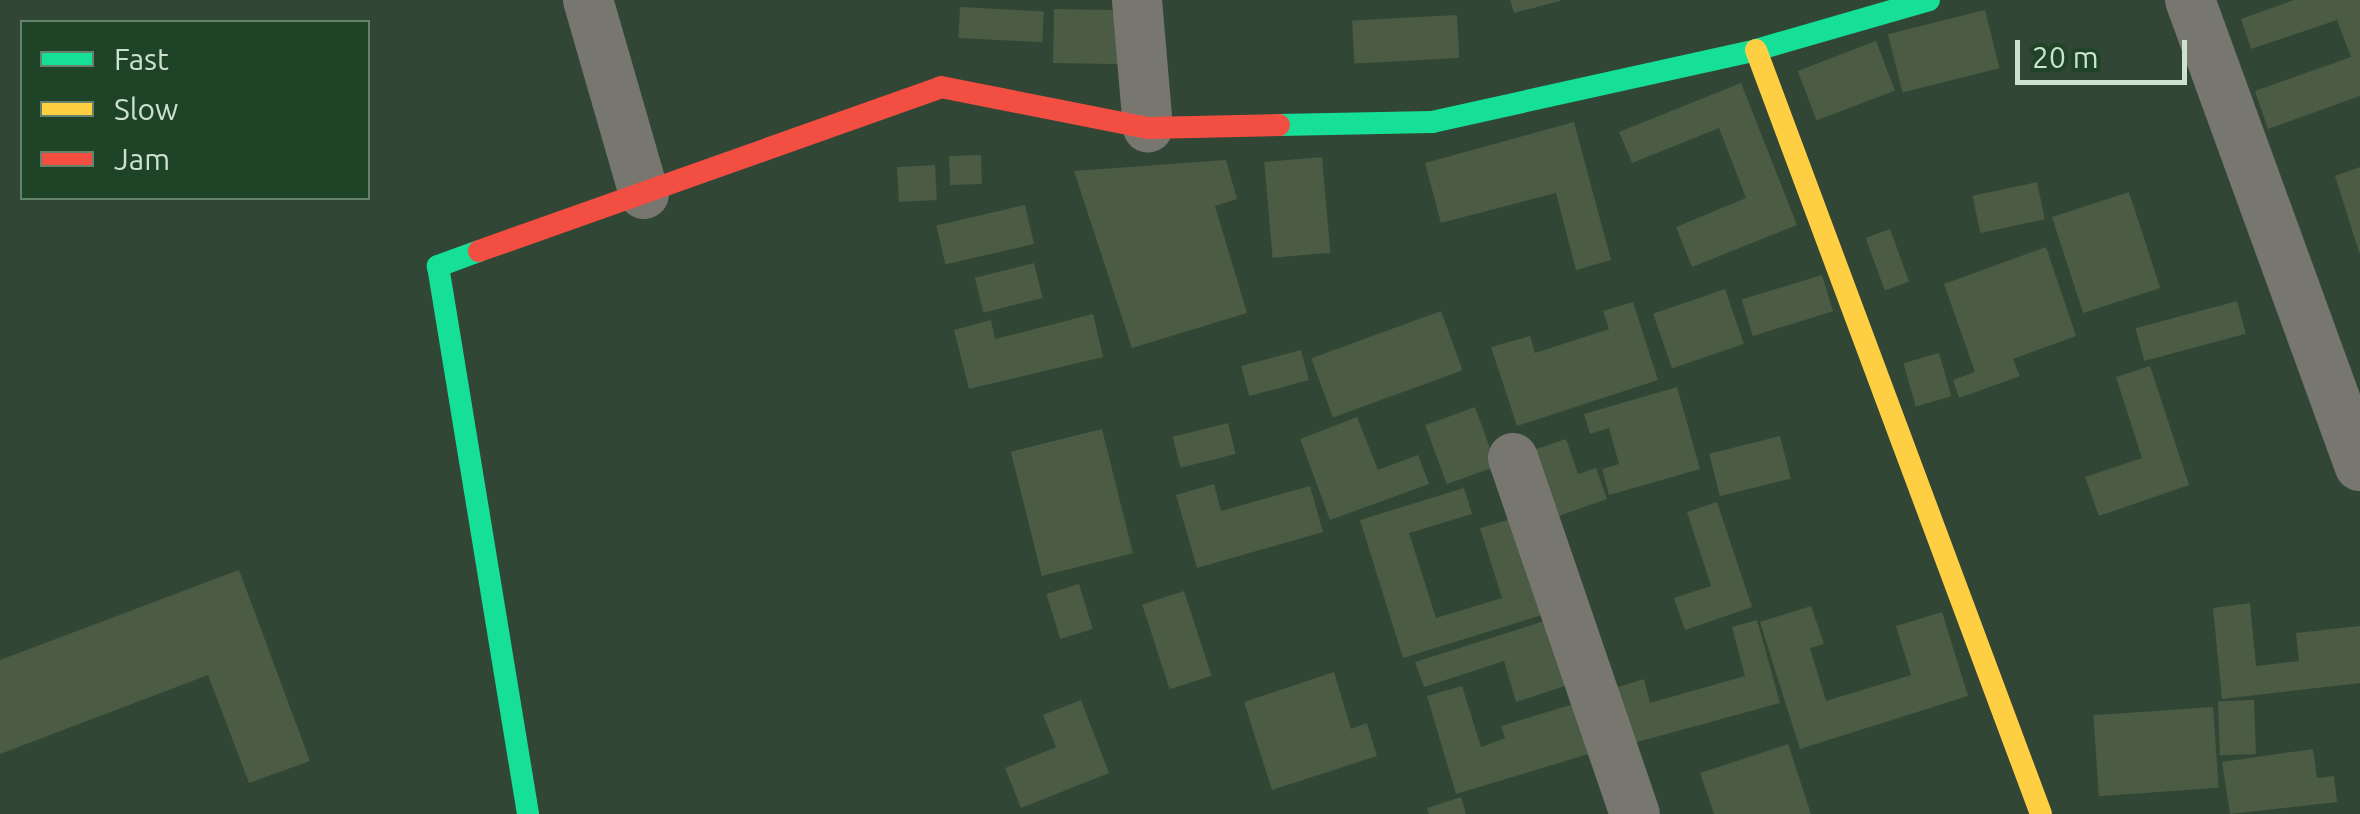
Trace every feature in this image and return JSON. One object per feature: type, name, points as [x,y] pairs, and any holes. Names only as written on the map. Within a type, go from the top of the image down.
[{"type":"street","points":[[588,0],[644,194]]},
{"type":"street","points":[[1137,0],[1148,128]]},
{"type":"street","points":[[528,814],[438,266],[941,86],[1148,128],[1432,122],[1756,50],[1930,0]]},
{"type":"street","points":[[2190,0],[2360,466]]},
{"type":"street","points":[[1756,50],[2040,814]]},
{"type":"street","points":[[1513,458],[1636,814]]},
{"type":"building","points":[[1510,0],[1560,0],[1560,1],[1514,13]]},
{"type":"building","points":[[2294,0],[2360,0],[2360,96],[2268,129],[2255,91],[2351,57],[2337,20],[2251,49],[2241,19]]},
{"type":"building","points":[[960,7],[1044,11],[1042,42],[958,38]]},
{"type":"building","points":[[1054,9],[1125,10],[1124,64],[1053,63]]},
{"type":"building","points":[[1985,10],[2000,68],[1902,92],[1888,34]]},
{"type":"building","points":[[1457,15],[1459,58],[1354,63],[1352,20]]},
{"type":"building","points":[[1876,41],[1895,90],[1817,121],[1798,71]]},
{"type":"building","points":[[1741,83],[1797,225],[1692,267],[1676,227],[1746,198],[1719,128],[1632,163],[1619,132]]},
{"type":"building","points":[[1574,122],[1611,260],[1576,270],[1556,193],[1441,223],[1425,163]]},
{"type":"building","points":[[981,155],[982,184],[950,185],[949,156]]},
{"type":"building","points":[[1322,157],[1330,253],[1273,258],[1264,162]]},
{"type":"building","points":[[1226,160],[1237,199],[1215,206],[1247,313],[1132,348],[1074,171]]},
{"type":"building","points":[[935,165],[937,200],[899,202],[897,167]]},
{"type":"building","points":[[2360,167],[2360,252],[2359,252],[2335,176]]},
{"type":"building","points":[[2037,182],[2045,219],[1980,233],[1972,196]]},
{"type":"building","points":[[2129,192],[2160,288],[2083,313],[2052,217]]},
{"type":"building","points":[[1025,205],[1034,244],[945,264],[936,225]]},
{"type":"building","points":[[1890,229],[1909,282],[1885,291],[1866,238]]},
{"type":"building","points":[[2046,247],[2076,336],[2013,359],[2020,376],[1959,398],[1953,380],[1975,372],[1944,284]]},
{"type":"building","points":[[1034,263],[1043,298],[984,313],[975,278]]},
{"type":"building","points":[[1822,275],[1833,311],[1753,336],[1742,300]]},
{"type":"building","points":[[1725,289],[1744,344],[1672,369],[1653,314]]},
{"type":"building","points":[[2237,301],[2246,334],[2144,361],[2136,328]]},
{"type":"building","points":[[1633,302],[1658,380],[1517,426],[1491,347],[1530,336],[1535,353],[1609,329],[1603,311]]},
{"type":"building","points":[[1441,311],[1463,370],[1333,417],[1311,358]]},
{"type":"building","points":[[1093,314],[1103,357],[969,389],[954,330],[991,320],[995,339]]},
{"type":"building","points":[[1301,350],[1309,380],[1249,396],[1241,366]]},
{"type":"building","points":[[1939,353],[1951,396],[1916,406],[1903,363]]},
{"type":"building","points":[[2150,366],[2189,485],[2099,516],[2085,477],[2142,458],[2116,377]]},
{"type":"building","points":[[1677,387],[1700,469],[1609,495],[1602,469],[1619,464],[1609,428],[1590,434],[1584,414]]},
{"type":"building","points":[[1475,407],[1497,466],[1447,484],[1425,425]]},
{"type":"building","points":[[1357,417],[1378,470],[1418,455],[1429,484],[1330,520],[1300,439]]},
{"type":"building","points":[[1228,423],[1236,454],[1180,468],[1173,437]]},
{"type":"building","points":[[1102,429],[1133,553],[1042,576],[1011,452]]},
{"type":"building","points":[[1780,436],[1791,479],[1720,496],[1709,454]]},
{"type":"building","points":[[1566,439],[1578,474],[1596,468],[1607,499],[1553,518],[1530,451]]},
{"type":"building","points":[[1214,484],[1221,511],[1310,486],[1323,532],[1197,568],[1176,495]]},
{"type":"building","points":[[1464,488],[1472,514],[1409,533],[1436,618],[1502,598],[1480,528],[1515,518],[1545,614],[1403,658],[1360,520]]},
{"type":"building","points":[[1717,502],[1752,607],[1685,630],[1674,598],[1711,586],[1687,512]]},
{"type":"building","points":[[239,570],[310,761],[249,783],[208,675],[0,754],[0,660]]},
{"type":"building","points":[[1079,584],[1093,629],[1060,639],[1046,594]]},
{"type":"building","points":[[1184,591],[1212,676],[1170,689],[1142,605]]},
{"type":"building","points":[[2250,603],[2256,666],[2299,661],[2296,633],[2360,626],[2360,683],[2222,699],[2213,608]]},
{"type":"building","points":[[1811,606],[1824,644],[1810,648],[1826,701],[1911,675],[1896,626],[1942,612],[1968,696],[1800,749],[1760,622]]},
{"type":"building","points":[[1551,619],[1571,684],[1516,702],[1504,661],[1424,687],[1415,662]]},
{"type":"building","points":[[1757,620],[1780,703],[1630,744],[1615,688],[1644,679],[1650,703],[1745,676],[1732,627]]},
{"type":"building","points":[[1334,672],[1351,729],[1367,723],[1377,756],[1272,790],[1244,702]]},
{"type":"building","points":[[1462,686],[1481,747],[1505,738],[1501,726],[1577,703],[1592,753],[1456,794],[1427,696]]},
{"type":"building","points":[[1081,700],[1109,773],[1021,808],[1005,768],[1056,747],[1043,715]]},
{"type":"building","points":[[2254,700],[2256,754],[2220,755],[2218,701]]},
{"type":"building","points":[[2213,707],[2219,788],[2099,796],[2093,715]]},
{"type":"building","points":[[1788,744],[1811,814],[1714,814],[1700,773]]},
{"type":"building","points":[[2313,749],[2317,778],[2334,776],[2337,802],[2230,814],[2222,762]]},
{"type":"building","points":[[1461,797],[1466,814],[1429,814],[1427,808]]},
{"type":"traffic: fast","points":[[1279,125],[1432,122],[1756,50],[1929,0]]},
{"type":"traffic: fast","points":[[479,251],[438,266],[528,814]]},
{"type":"traffic: slow","points":[[1756,50],[2041,814]]},
{"type":"traffic: jam","points":[[479,251],[941,87],[1148,128],[1279,125]]}]
